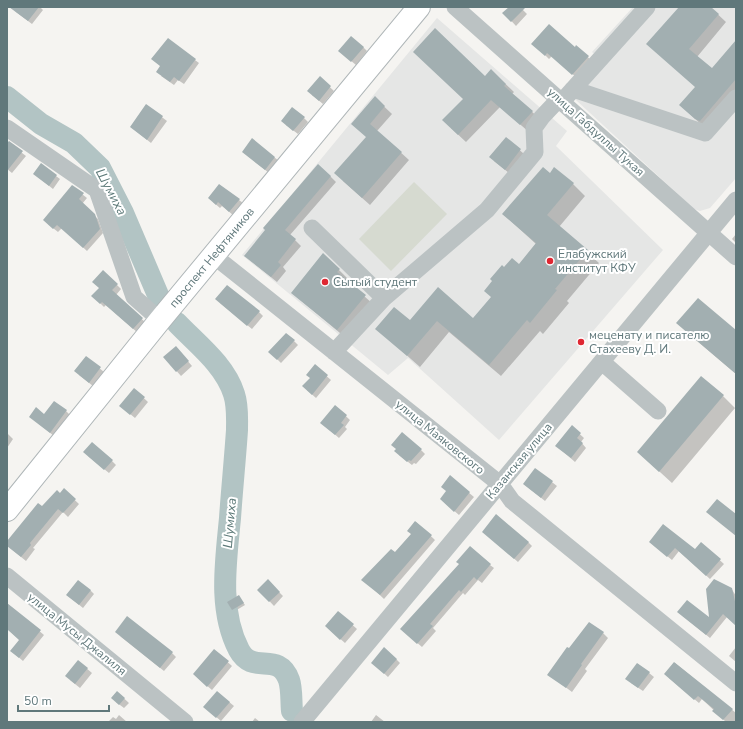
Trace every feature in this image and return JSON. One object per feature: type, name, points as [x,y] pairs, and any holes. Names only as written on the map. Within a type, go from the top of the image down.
[{"type":"main road","name":"проспект Нефтяников","points":[[7,510],[160,320],[419,7]]},
{"type":"street","name":"улица Габдуллы Тукая","points":[[455,7],[736,258]]},
{"type":"street","points":[[334,352],[384,298],[487,210],[535,152],[534,128],[542,117],[573,89],[647,7]]},
{"type":"street","points":[[573,89],[706,133],[736,98]]},
{"type":"street","points":[[7,128],[97,190],[134,297],[160,320]]},
{"type":"street","name":"Казанская улица","points":[[302,722],[735,202]]},
{"type":"street","points":[[312,228],[384,298]]},
{"type":"street","name":"улица Маяковского","points":[[214,256],[500,484],[512,501],[736,683]]},
{"type":"street","points":[[602,362],[658,410]]},
{"type":"street","name":"улица Мусы Джалиля","points":[[7,576],[185,722]]},
{"type":"shaded area","points":[[633,7],[736,7],[736,178],[710,208],[700,211],[694,209],[564,89],[598,57],[592,52]]},
{"type":"shaded area","points":[[437,18],[567,131],[556,146],[663,250],[499,440],[408,358],[388,375],[242,255]]},
{"type":"shaded area","points":[[414,182],[447,214],[391,271],[359,239]]},
{"type":"building","points":[[9,7],[39,7],[28,21]]},
{"type":"building","points":[[509,7],[526,7],[511,22],[502,13]]},
{"type":"building","points":[[679,7],[711,7],[719,14],[689,49],[712,68],[736,40],[736,79],[700,121],[695,119],[679,105],[695,87],[646,44]]},
{"type":"building","points":[[549,24],[575,47],[576,45],[589,56],[572,75],[547,53],[545,56],[531,44]]},
{"type":"building","points":[[435,28],[485,76],[491,69],[506,84],[504,86],[533,111],[520,125],[491,100],[458,135],[442,120],[463,99],[413,52]]},
{"type":"building","points":[[351,36],[364,47],[351,62],[338,51]]},
{"type":"building","points":[[168,38],[196,59],[179,81],[174,77],[170,82],[156,72],[160,66],[151,59]]},
{"type":"building","points":[[320,76],[331,86],[319,101],[307,91]]},
{"type":"building","points":[[375,96],[385,106],[370,124],[402,152],[362,198],[334,173],[366,137],[351,124]]},
{"type":"building","points":[[146,104],[163,116],[147,140],[130,127]]},
{"type":"building","points":[[292,107],[305,117],[293,131],[281,121]]},
{"type":"building","points":[[506,137],[521,149],[505,170],[489,157]]},
{"type":"building","points":[[252,138],[275,157],[265,170],[242,152]]},
{"type":"building","points":[[9,141],[23,151],[7,171],[7,143]]},
{"type":"building","points":[[41,163],[57,175],[49,186],[33,174]]},
{"type":"building","points":[[318,164],[331,176],[285,230],[296,239],[278,262],[281,265],[271,277],[244,256],[265,230],[263,228]]},
{"type":"building","name":"Елабужский институт КФУ","points":[[543,167],[550,173],[554,167],[574,183],[547,215],[588,250],[555,289],[557,290],[530,323],[527,320],[489,365],[437,321],[407,356],[375,329],[394,307],[410,320],[438,287],[473,318],[491,297],[484,291],[492,281],[490,279],[502,265],[504,267],[512,258],[519,264],[536,243],[502,214]]},
{"type":"building","points":[[219,184],[240,199],[229,212],[218,202],[216,205],[208,198]]},
{"type":"building","points":[[72,185],[84,193],[79,199],[95,214],[100,229],[83,248],[57,225],[53,229],[43,220]]},
{"type":"building","name":"Сытый студент","points":[[323,253],[340,269],[337,272],[366,295],[337,330],[291,293]]},
{"type":"building","points":[[103,270],[118,284],[112,290],[143,318],[133,329],[102,302],[100,304],[91,296],[99,288],[92,282]]},
{"type":"building","points":[[227,285],[260,311],[247,326],[215,299]]},
{"type":"building","points":[[698,298],[736,330],[736,374],[676,323]]},
{"type":"building","points":[[286,333],[295,340],[277,360],[268,352]]},
{"type":"building","points":[[176,346],[189,361],[176,372],[163,357]]},
{"type":"building","points":[[86,356],[101,367],[89,383],[74,371]]},
{"type":"building","points":[[315,364],[328,375],[312,395],[302,386],[310,378],[306,375]]},
{"type":"building","points":[[701,376],[724,395],[659,472],[637,452]]},
{"type":"building","points":[[134,388],[145,397],[130,415],[119,406]]},
{"type":"building","points":[[54,401],[67,410],[50,433],[29,417],[36,407],[44,414]]},
{"type":"building","points":[[335,405],[347,415],[341,423],[344,425],[335,435],[320,423]]},
{"type":"building","points":[[572,425],[581,433],[577,438],[583,443],[571,458],[555,446]]},
{"type":"building","points":[[402,432],[422,449],[411,461],[409,460],[407,462],[394,451],[396,449],[391,445]]},
{"type":"building","points":[[92,442],[113,460],[104,470],[83,452]]},
{"type":"building","points":[[535,468],[553,481],[541,498],[523,484]]},
{"type":"building","points":[[450,475],[470,492],[454,512],[440,499],[446,491],[441,487]]},
{"type":"building","points":[[64,488],[76,499],[63,513],[58,509],[30,543],[31,545],[21,557],[7,546],[7,541],[38,503],[42,506],[57,490],[60,493]]},
{"type":"building","points":[[717,499],[736,514],[736,536],[706,512]]},
{"type":"building","points":[[496,514],[529,542],[514,559],[482,532]]},
{"type":"building","points":[[415,521],[432,535],[380,595],[361,580],[391,549],[395,552],[411,534],[407,531]]},
{"type":"building","points":[[663,524],[695,549],[701,542],[721,559],[706,576],[675,548],[667,557],[649,542]]},
{"type":"building","points":[[470,546],[491,564],[477,580],[474,577],[461,592],[459,590],[430,624],[433,626],[417,644],[400,629],[459,564],[456,562]]},
{"type":"building","points":[[268,579],[280,592],[269,602],[257,590]]},
{"type":"building","points":[[714,579],[732,588],[736,606],[736,626],[723,614],[706,635],[677,612],[687,600],[709,617],[706,589]]},
{"type":"building","points":[[78,580],[91,590],[79,605],[66,595]]},
{"type":"building","points":[[239,595],[244,603],[232,610],[227,602]]},
{"type":"building","points":[[7,603],[41,630],[19,658],[10,651],[19,640],[7,629]]},
{"type":"building","points":[[338,611],[354,624],[340,640],[325,626]]},
{"type":"building","points":[[127,616],[173,652],[160,668],[115,632]]},
{"type":"building","points":[[589,622],[604,632],[566,688],[547,675],[567,647],[569,648]]},
{"type":"building","points":[[384,647],[397,659],[384,674],[371,663]]},
{"type":"building","points":[[214,649],[229,661],[207,687],[193,674]]},
{"type":"building","points":[[78,660],[88,668],[75,684],[65,676]]},
{"type":"building","points":[[674,662],[733,709],[723,720],[712,711],[714,709],[698,696],[694,700],[664,674]]},
{"type":"building","points":[[637,663],[650,672],[638,688],[625,679]]},
{"type":"building","points":[[117,691],[125,698],[119,705],[111,698]]},
{"type":"building","points":[[217,691],[230,702],[216,718],[203,707]]},
{"type":"waterway","name":"Шумиха","points":[[7,97],[41,124],[74,143],[100,168],[123,213],[161,302]]},
{"type":"waterway","name":"Шумиха","points":[[177,323],[217,364],[230,383],[236,403],[237,430],[225,585],[228,619],[232,635],[239,650],[245,658],[258,663],[279,666],[284,671],[290,684],[292,711]]},
{"type":"place","name":"Елабужский институт КФУ","points":[[550,261]]},
{"type":"place","name":"Сытый студент","points":[[325,282]]},
{"type":"place","name":"меценату и писателю Стахееву Д. И.","points":[[581,342]]}]
